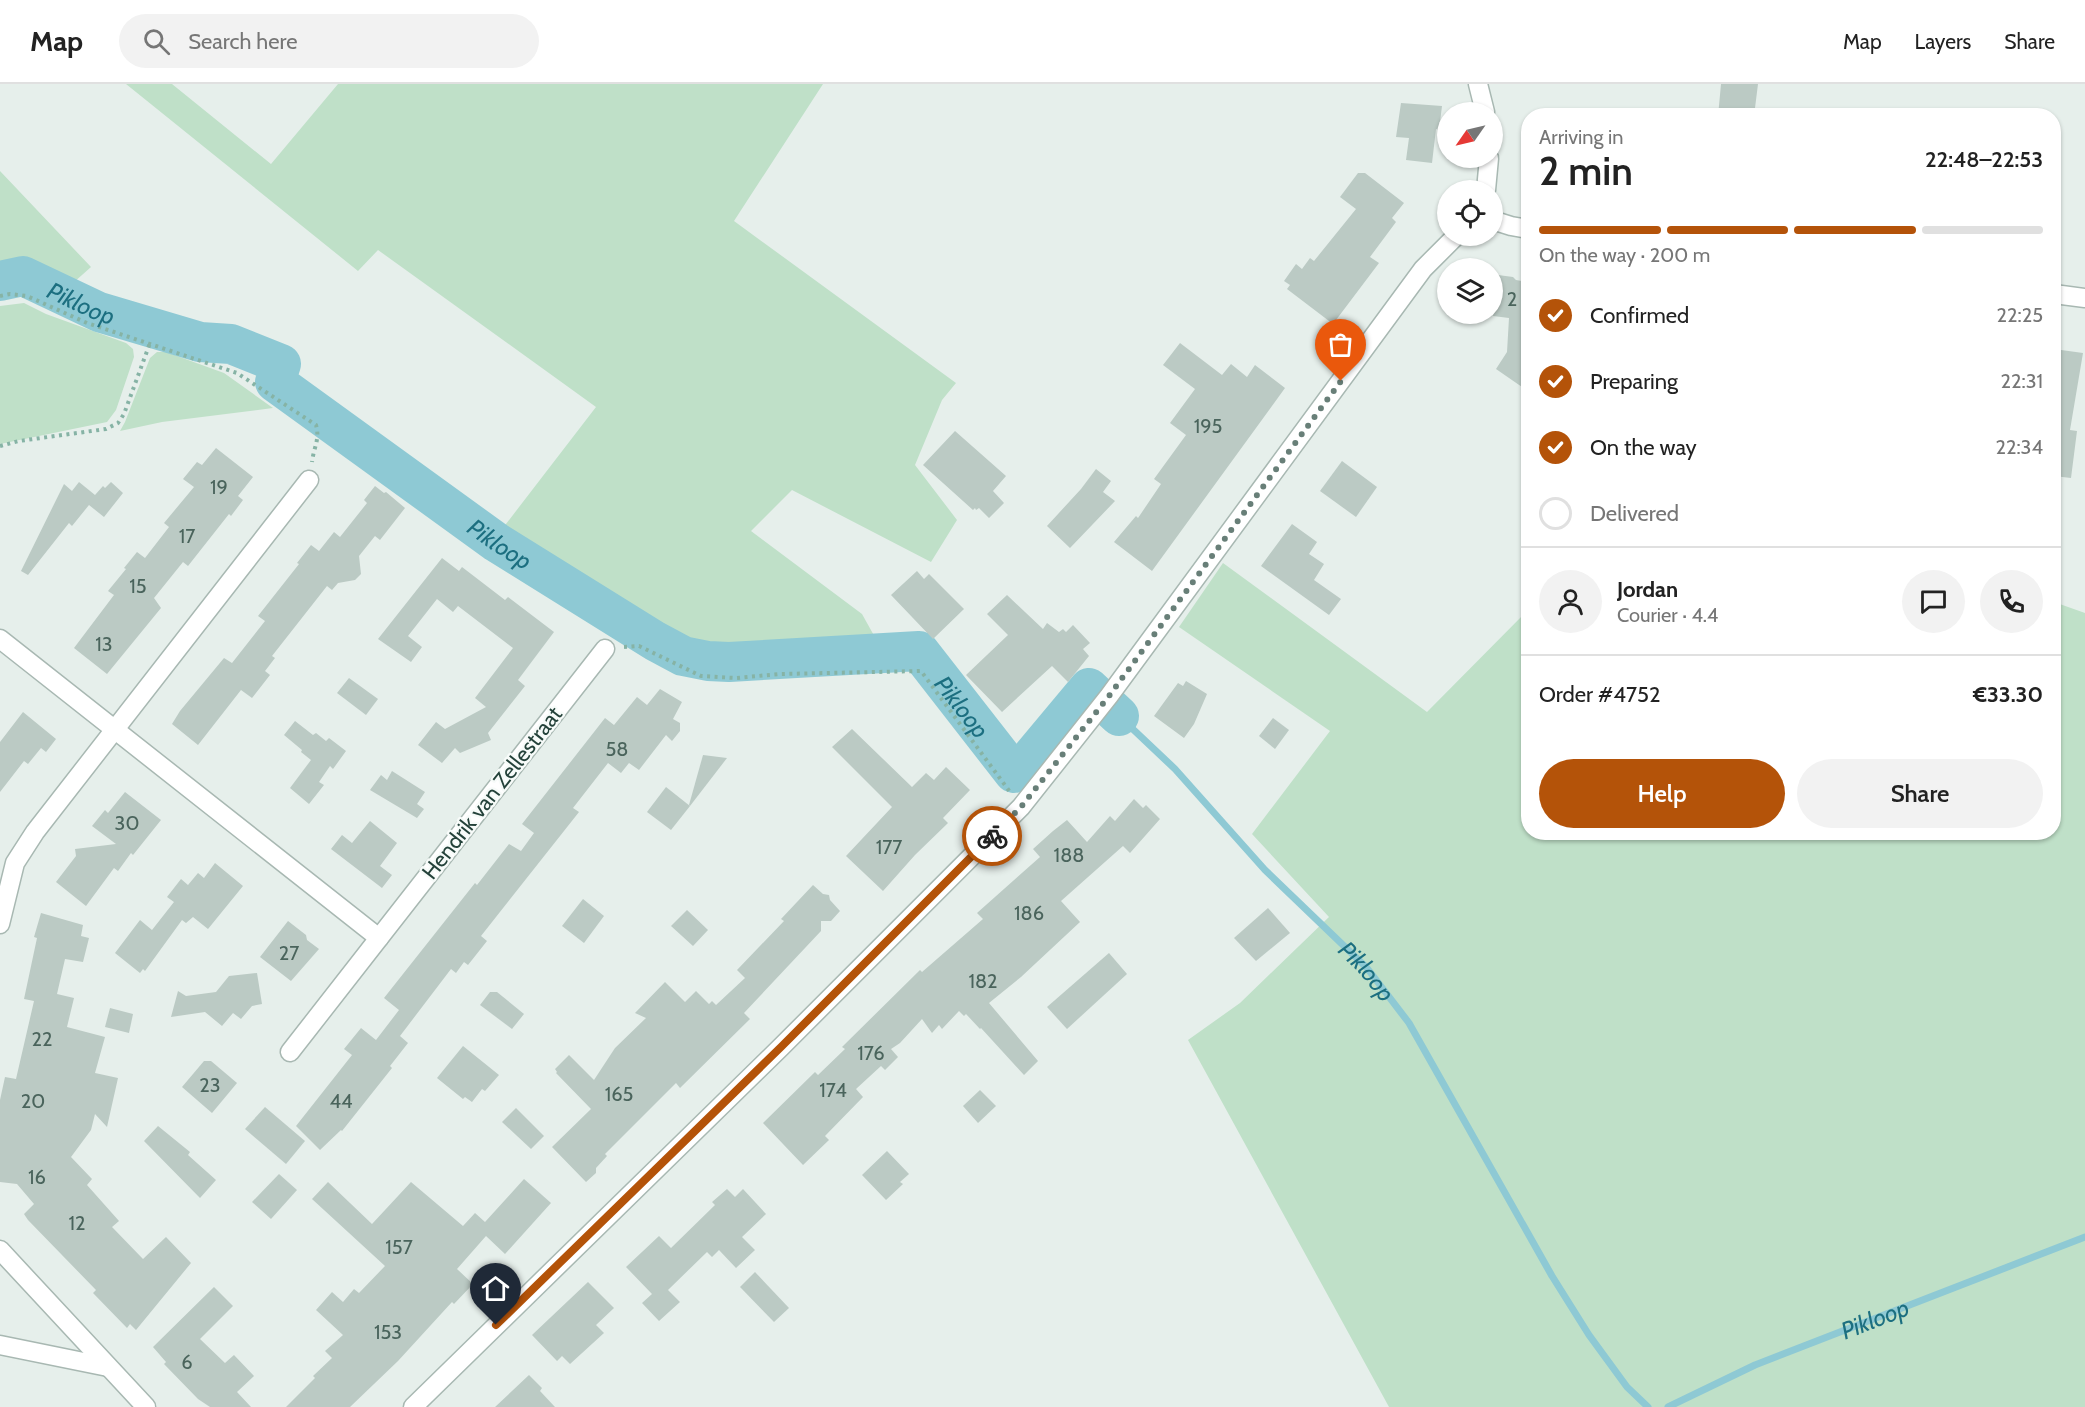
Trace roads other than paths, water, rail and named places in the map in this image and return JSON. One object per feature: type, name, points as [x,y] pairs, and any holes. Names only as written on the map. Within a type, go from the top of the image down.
[{"type":"street","points":[[1478,84],[1482,102]]},
{"type":"street","points":[[1503,223],[1521,228]]},
{"type":"street","points":[[413,1407],[781,1047],[1021,807],[1109,696],[1423,269],[1446,246]]},
{"type":"street","points":[[2061,295],[2085,298]]},
{"type":"street","points":[[0,924],[15,863],[35,832],[309,480]]},
{"type":"street","points":[[0,639],[379,938]]},
{"type":"street","name":"Hendrik van Zellestraat","points":[[290,1052],[604,649]]},
{"type":"street","points":[[0,1250],[146,1407]]},
{"type":"street","points":[[0,1345],[108,1367]]},
{"type":"waterway","name":"Pikloop","points":[[0,281],[23,276],[99,312],[200,342],[231,344],[281,364],[275,382],[496,542],[683,656],[729,662],[919,651],[1014,773],[1024,766],[1089,688],[1119,716]]},
{"type":"waterway","name":"Pikloop","points":[[1119,716],[1175,769],[1265,870],[1367,968],[1409,1023],[1552,1276],[1589,1335],[1627,1387],[1648,1407]]},
{"type":"waterway","name":"Pikloop","points":[[1668,1407],[1755,1365],[2085,1237]]}]
